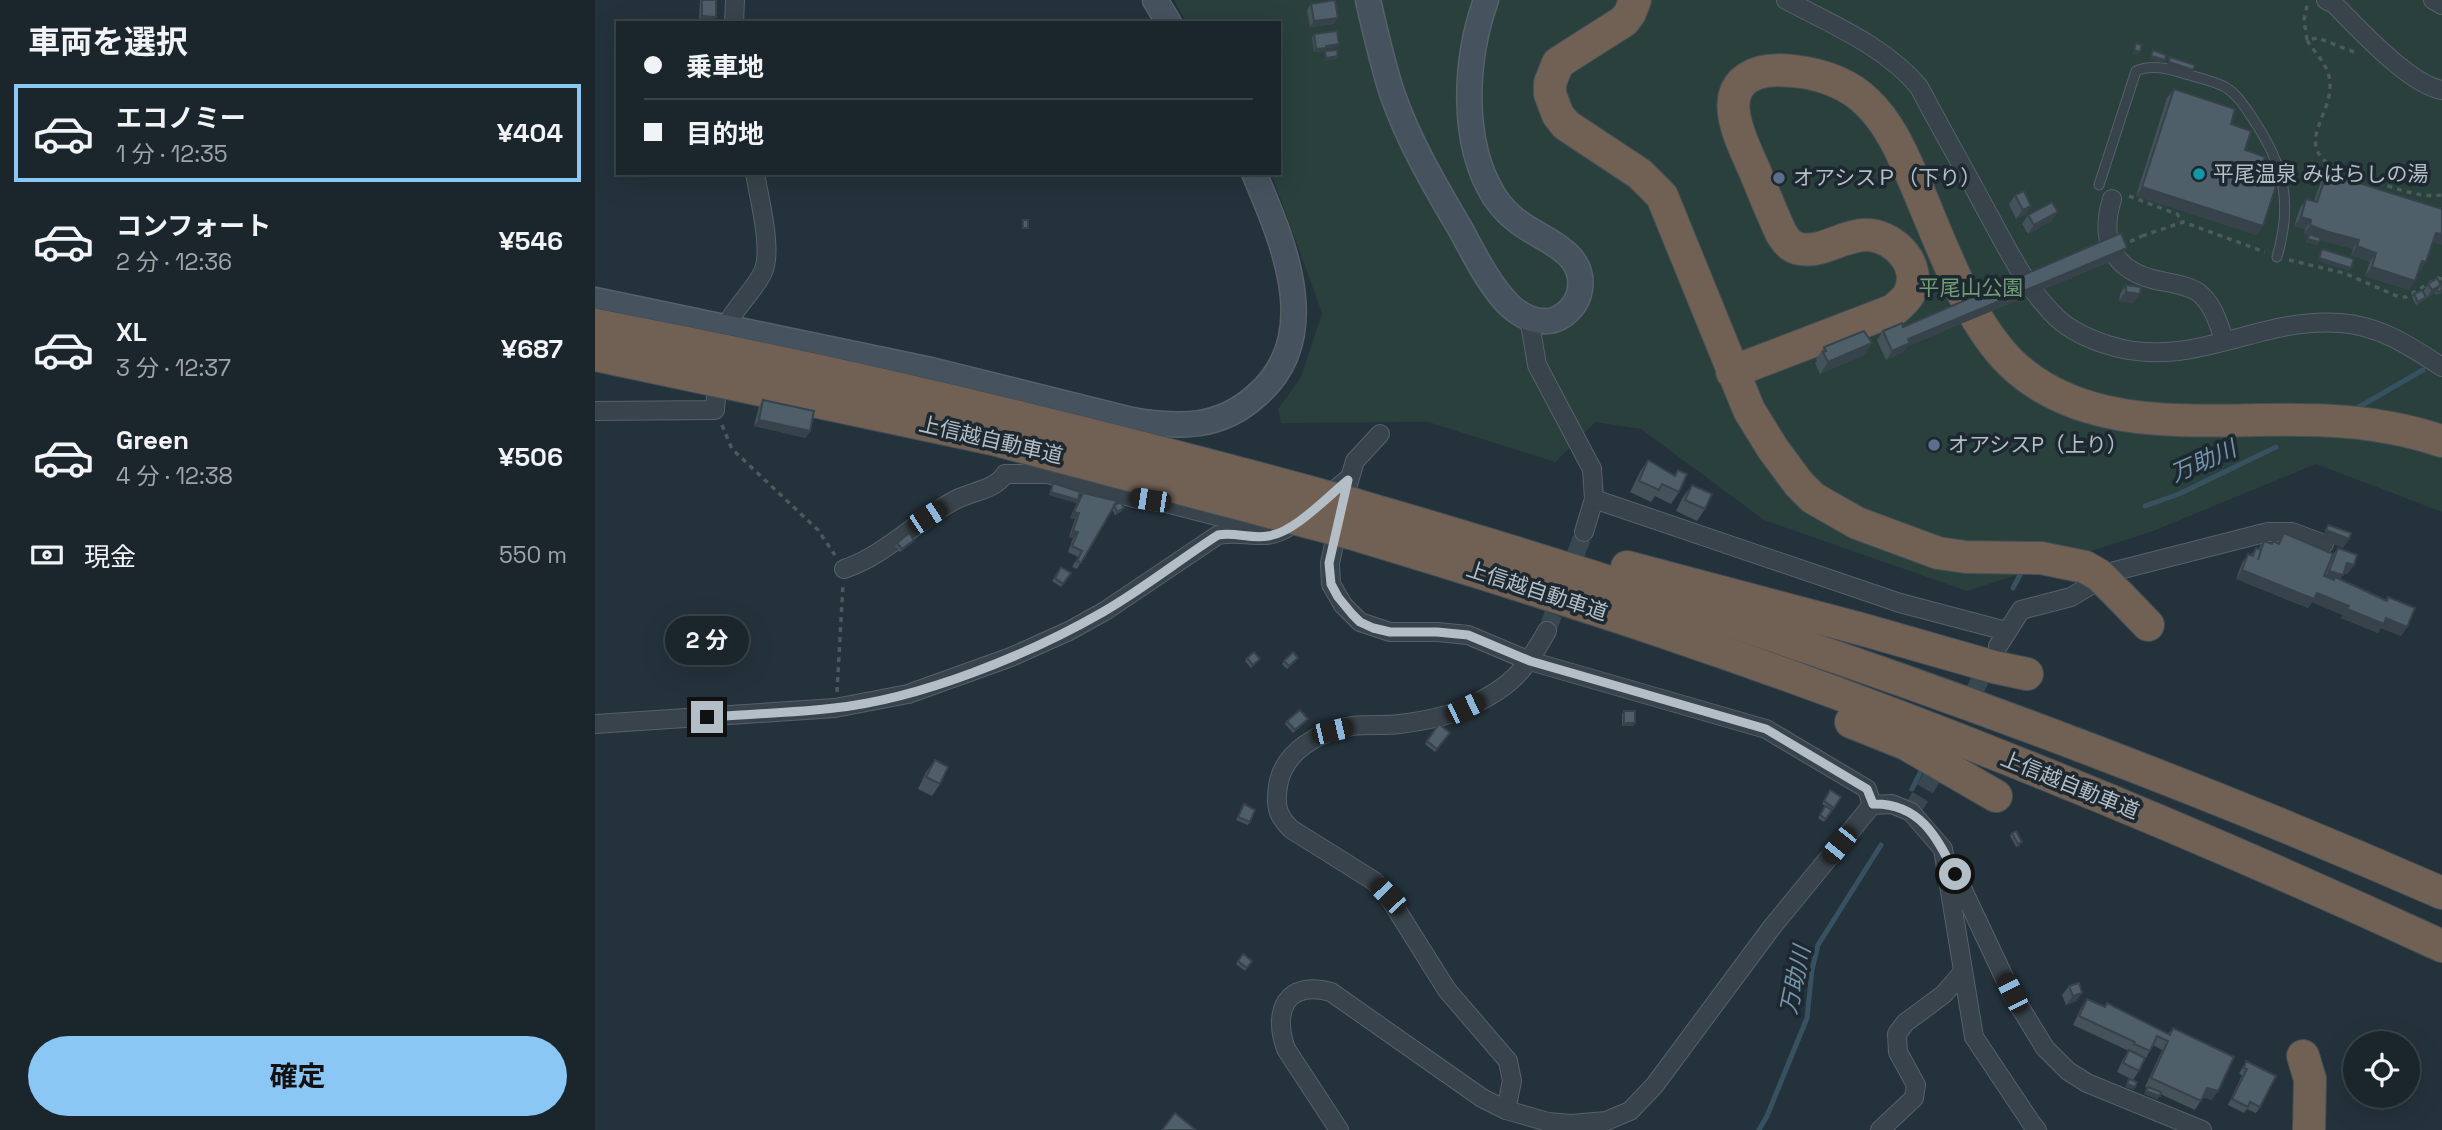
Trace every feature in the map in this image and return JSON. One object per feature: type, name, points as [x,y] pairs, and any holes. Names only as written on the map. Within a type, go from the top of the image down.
[{"type":"highway","points":[[1635,0],[1624,21],[1558,63],[1550,83],[1553,105],[1558,115],[1576,134],[1640,174],[1662,196],[1749,410],[1799,484],[1830,510],[1857,523],[1938,552],[1966,557],[2041,558],[2085,567],[2099,575],[2148,625]]},
{"type":"highway","points":[[1732,372],[1894,310],[1910,292],[1911,270],[1906,257],[1898,246],[1886,239],[1853,236],[1821,247],[1798,249],[1788,244],[1780,233],[1737,128],[1734,100],[1737,90],[1753,75],[1767,71],[1805,72],[1853,90],[1878,113],[1899,147],[1980,323],[2003,355],[2041,387],[2073,402],[2115,414],[2149,418],[2302,420],[2363,424],[2404,430],[2442,442]]},
{"type":"highway","name":"上信越自動車道","points":[[595,325],[806,368],[1123,442],[1566,567],[1929,690],[2226,803],[2442,893]]},
{"type":"highway","name":"上信越自動車道","points":[[595,355],[980,436],[1141,476],[1352,506],[1518,584],[1791,677],[2083,789],[2245,857],[2442,946]]},
{"type":"highway","points":[[1352,506],[1573,553],[2027,674]]},
{"type":"highway","points":[[1518,584],[1906,744],[1996,796]]},
{"type":"highway","points":[[2303,1056],[2310,1079],[2309,1130]]},
{"type":"street","points":[[734,21],[735,0]]},
{"type":"street","points":[[1155,0],[1168,21]]},
{"type":"street","points":[[1368,0],[1391,91],[1425,169],[1486,274],[1509,305],[1529,318],[1547,321],[1564,315],[1577,300],[1580,278],[1572,258],[1564,250],[1505,211],[1480,166],[1473,129],[1471,85],[1475,40],[1486,0]]},
{"type":"street","points":[[1786,0],[1873,47],[1908,74],[1919,87],[2022,276],[2058,318],[2074,331],[2094,341],[2141,352],[2193,351],[2302,323],[2341,323],[2359,325],[2393,337],[2442,366]]},
{"type":"street","points":[[2326,0],[2334,4],[2392,60],[2431,88],[2442,90]]},
{"type":"street","points":[[2433,0],[2442,5]]},
{"type":"street","points":[[595,411],[715,410],[725,326],[764,270],[767,252],[755,175]]},
{"type":"street","points":[[595,300],[931,370],[1132,420],[1200,424],[1225,417],[1249,402],[1270,382],[1287,356],[1293,327],[1293,294],[1285,256],[1255,175]]},
{"type":"street","points":[[2112,199],[2107,215],[2107,236],[2114,256],[2130,271],[2198,292],[2212,306],[2225,341]]},
{"type":"street","points":[[1529,318],[1537,365],[1592,469],[1594,499],[1584,532]]},
{"type":"street","points":[[1380,434],[1355,461],[1352,506],[1329,563],[1329,574],[1338,597],[1360,622],[1390,632],[1468,635],[1530,661],[1766,729],[1867,789],[1873,804]]},
{"type":"street","points":[[844,569],[862,563],[949,504],[1000,482],[1005,474],[1048,474],[1134,498],[1180,506],[1280,532]]},
{"type":"street","points":[[1594,499],[2002,638],[2021,610],[2071,597],[2115,571],[2268,532],[2292,531],[2325,544]]},
{"type":"street","points":[[595,724],[835,708],[908,694],[1011,657],[1105,611],[1218,535],[1229,533],[1260,537],[1352,506]]},
{"type":"street","points":[[1506,1110],[1512,1070],[1502,1053],[1447,990],[1388,896],[1374,881],[1291,829],[1280,817],[1277,793],[1280,772],[1287,761],[1300,748],[1332,731],[1353,726],[1397,725],[1437,718],[1499,692],[1511,683],[1530,661],[1547,631]]},
{"type":"street","points":[[1873,804],[1892,804],[1911,812],[1930,831],[1943,849],[2012,993],[2045,1048],[2068,1071],[2087,1083],[2202,1130]]},
{"type":"street","points":[[1339,1130],[1286,1049],[1281,1035],[1280,1015],[1294,993],[1307,988],[1331,992],[1482,1098],[1506,1110],[1548,1122],[1571,1124],[1606,1121],[1630,1111],[1654,1086],[1772,927],[1873,804]]},
{"type":"street","points":[[1943,849],[1974,1037],[2037,1130]]},
{"type":"street","points":[[1879,1130],[1914,1098],[1917,1091],[1898,1052],[1897,1034],[1905,1023],[1944,994],[1963,972]]},
{"type":"lane","points":[[2099,185],[2136,71],[2146,67],[2171,69],[2225,87],[2238,97],[2269,142],[2277,161],[2284,186],[2285,210],[2284,235],[2277,257]]},
{"type":"path","points":[[2308,0],[2304,20],[2308,40],[2323,61],[2330,82],[2327,109],[2315,137],[2320,156],[2330,166],[2390,186],[2429,197],[2442,195]]},
{"type":"path","points":[[2308,40],[2318,38],[2367,57],[2392,60]]},
{"type":"path","points":[[2134,198],[2177,214],[2183,222],[2277,257],[2344,274],[2393,296],[2406,297],[2441,277]]},
{"type":"path","points":[[2117,247],[2183,222]]},
{"type":"path","points":[[715,410],[732,449],[818,530],[844,569],[835,708]]},
{"type":"green space","name":"平尾山公園","points":[[1174,0],[2442,0],[2442,512],[2316,464],[2153,531],[1967,591],[1764,520],[1641,429],[1595,422],[1555,462],[1428,422],[1281,423],[1278,409],[1301,377],[1322,313],[1272,175],[1281,175],[1281,21],[1186,21]]},
{"type":"building","points":[[702,0],[716,0],[716,17],[702,16]]},
{"type":"building","points":[[1335,0],[1338,18],[1314,21],[1311,4]]},
{"type":"building","points":[[1337,31],[1339,44],[1316,49],[1314,34]]},
{"type":"building","points":[[2136,43],[2142,45],[2140,52],[2134,50]]},
{"type":"building","points":[[1337,50],[1338,56],[1326,58],[1325,51]]},
{"type":"building","points":[[2153,50],[2166,55],[2165,60],[2151,56]]},
{"type":"building","points":[[2170,57],[2195,65],[2193,70],[2169,62]]},
{"type":"building","name":"平尾温泉 みはらしの湯","points":[[2174,89],[2235,109],[2231,124],[2251,131],[2245,150],[2265,157],[2259,174],[2278,180],[2263,226],[2142,187]]},
{"type":"building","points":[[2327,173],[2442,209],[2442,234],[2436,233],[2426,262],[2422,261],[2415,281],[2372,267],[2376,253],[2357,246],[2359,240],[2325,231],[2310,225],[2311,220],[2301,217],[2306,199],[2317,202]]},
{"type":"building","points":[[2024,191],[2031,206],[2023,210],[2015,195]]},
{"type":"building","points":[[2052,202],[2058,212],[2034,225],[2028,215]]},
{"type":"building","points":[[1023,220],[1028,220],[1028,228],[1023,228]]},
{"type":"building","points":[[2121,233],[2127,248],[1908,339],[1910,343],[1892,351],[1883,331],[1902,323],[1903,327]]},
{"type":"building","points":[[2309,234],[2321,238],[2319,242],[2308,239]]},
{"type":"building","points":[[2322,249],[2354,259],[2351,268],[2319,258]]},
{"type":"building","points":[[2437,278],[2441,285],[2432,290],[2428,284]]},
{"type":"building","points":[[2126,285],[2141,287],[2140,294],[2126,292]]},
{"type":"building","points":[[2422,290],[2426,297],[2418,302],[2414,294]]},
{"type":"building","points":[[1864,331],[1872,343],[1828,362],[1823,352],[1826,351],[1824,347]]},
{"type":"building","points":[[763,400],[814,411],[810,431],[759,420]]},
{"type":"building","points":[[1648,460],[1675,476],[1678,470],[1687,474],[1679,492],[1662,484],[1659,490],[1639,481]]},
{"type":"building","points":[[1053,483],[1080,492],[1078,500],[1051,492]]},
{"type":"building","points":[[1692,485],[1712,494],[1705,509],[1685,500]]},
{"type":"building","points":[[1083,493],[1117,501],[1081,563],[1077,561],[1082,551],[1072,546],[1078,532],[1073,531],[1079,513],[1074,512]]},
{"type":"building","points":[[1121,502],[1124,508],[1117,512],[1114,505]]},
{"type":"building","points":[[2328,525],[2351,533],[2349,539],[2326,530]]},
{"type":"building","points":[[909,533],[914,540],[902,549],[897,543]]},
{"type":"building","points":[[2284,533],[2333,554],[2324,576],[2334,580],[2335,577],[2387,601],[2388,597],[2415,608],[2407,627],[2386,618],[2384,624],[2317,593],[2314,599],[2242,570],[2248,554],[2253,556],[2256,548],[2261,550],[2258,560],[2264,541],[2279,544]]},
{"type":"building","points":[[2338,548],[2357,555],[2354,565],[2347,563],[2343,575],[2329,571]]},
{"type":"building","points":[[1061,567],[1071,573],[1063,584],[1055,578]]},
{"type":"building","points":[[1254,652],[1260,659],[1253,665],[1247,658]]},
{"type":"building","points":[[1293,652],[1298,658],[1289,666],[1284,661]]},
{"type":"building","points":[[1300,710],[1308,719],[1295,730],[1287,721]]},
{"type":"building","points":[[1624,711],[1635,711],[1635,723],[1624,723]]},
{"type":"building","points":[[1439,724],[1450,733],[1437,749],[1427,741]]},
{"type":"building","points":[[935,760],[948,767],[940,784],[926,777]]},
{"type":"building","points":[[1830,790],[1841,797],[1834,808],[1824,801]]},
{"type":"building","points":[[1244,804],[1255,810],[1250,822],[1238,817]]},
{"type":"building","points":[[1825,806],[1832,810],[1826,819],[1820,815]]},
{"type":"building","points":[[2016,831],[2022,842],[2018,844],[2012,833]]},
{"type":"building","points":[[1243,954],[1252,961],[1247,968],[1238,961]]},
{"type":"building","points":[[2079,983],[2082,993],[2073,996],[2069,986]]},
{"type":"building","points":[[2087,999],[2105,1007],[2107,1003],[2170,1035],[2173,1028],[2234,1057],[2218,1091],[2207,1088],[2201,1101],[2151,1078],[2168,1041],[2157,1036],[2150,1051],[2079,1016]]},
{"type":"building","points":[[2129,1050],[2145,1058],[2139,1071],[2123,1063]]},
{"type":"building","points":[[2246,1061],[2276,1076],[2260,1107],[2250,1102],[2248,1107],[2232,1099],[2247,1069],[2244,1068]]},
{"type":"building","points":[[2129,1079],[2137,1082],[2135,1087],[2127,1084]]},
{"type":"building","points":[[2148,1087],[2161,1092],[2160,1096],[2146,1091]]},
{"type":"building","points":[[1175,1113],[1196,1130],[1162,1130]]},
{"type":"waterway","name":"万助川","points":[[2357,408],[2423,370]]},
{"type":"waterway","name":"万助川","points":[[2145,506],[2179,494],[2276,447]]},
{"type":"waterway","name":"万助川","points":[[2013,588],[2021,573]]},
{"type":"waterway","name":"万助川","points":[[1912,789],[1921,771]]},
{"type":"waterway","name":"万助川","points":[[1759,1130],[1807,1018],[1812,970],[1818,945],[1881,845]]},
{"type":"tunnel","points":[[1547,631],[1584,532]]},
{"type":"tunnel","points":[[1911,812],[1931,779],[1990,660]]},
{"type":"place","name":"平尾温泉 みはらしの湯","points":[[2199,174]]},
{"type":"place","name":"オアシスＰ（下り）","points":[[1779,178]]},
{"type":"place","name":"オアシスP（上り）","points":[[1934,445]]},
{"type":"route","points":[[707,717],[835,708],[876,701],[908,694],[1011,657],[1069,631],[1105,611],[1218,535],[1229,533],[1260,537],[1288,529],[1348,480],[1329,563],[1329,574],[1331,584],[1343,605],[1360,622],[1390,632],[1468,635],[1530,661],[1766,729],[1867,789],[1873,804],[1892,804],[1911,812],[1943,849],[1955,874]]}]
